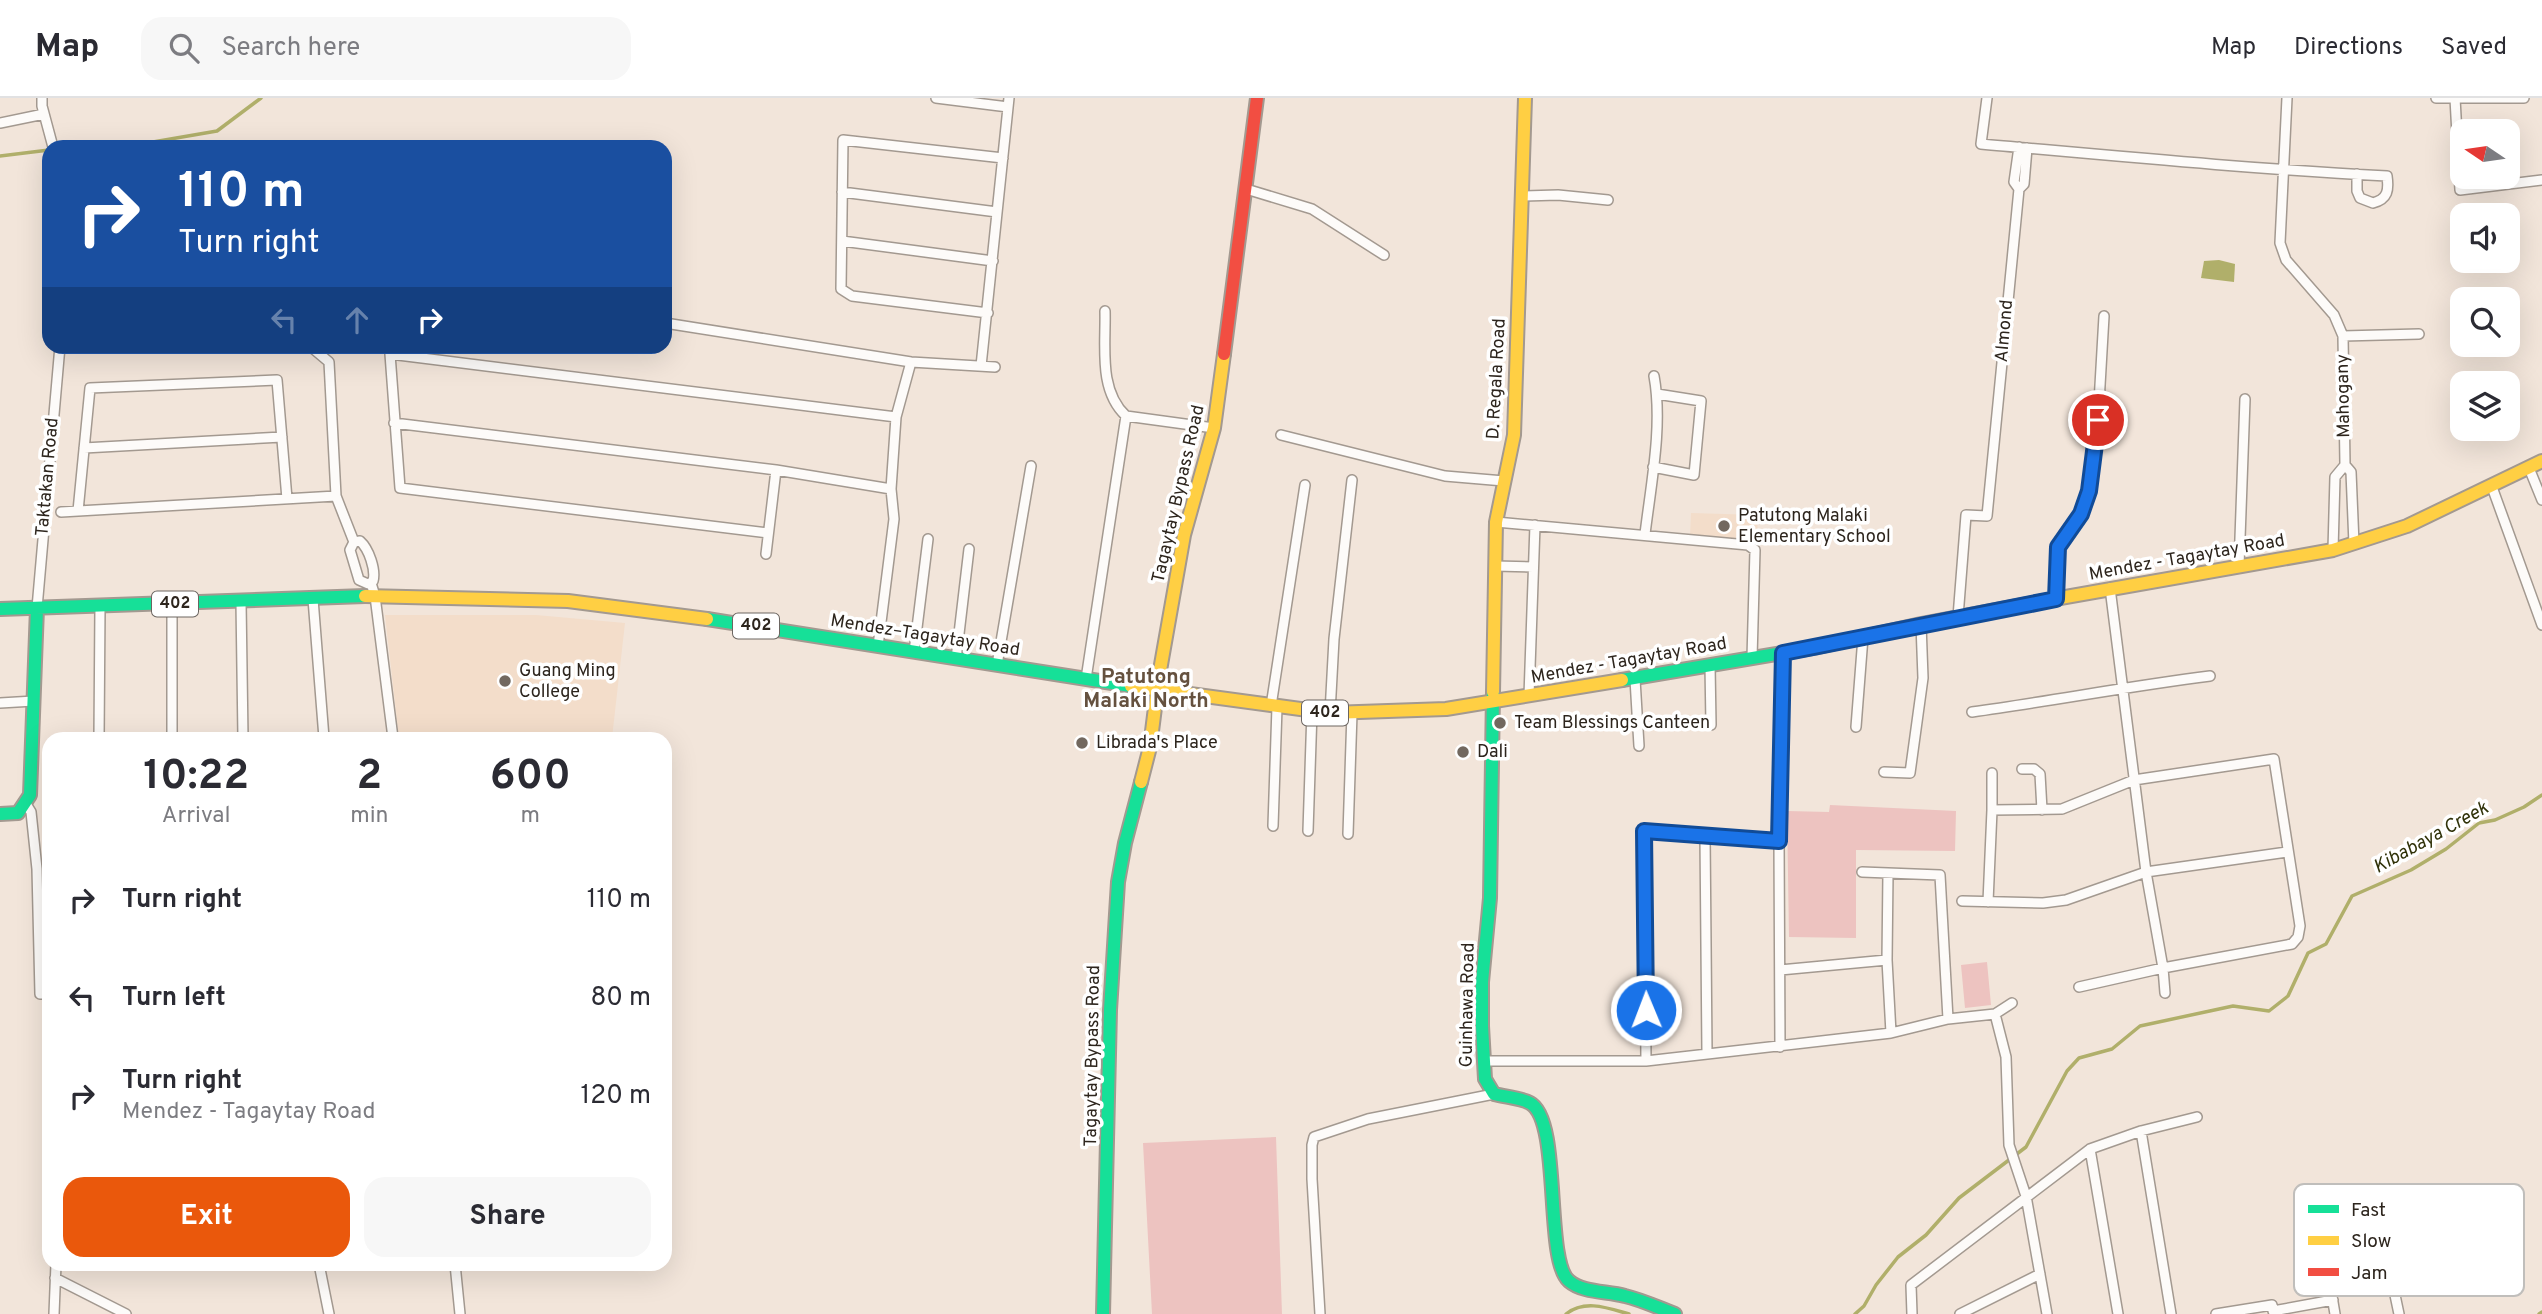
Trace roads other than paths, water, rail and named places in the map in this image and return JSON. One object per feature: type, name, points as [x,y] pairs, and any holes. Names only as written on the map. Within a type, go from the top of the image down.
[{"type":"main road","name":"Tagaytay Bypass Road","points":[[1103,1314],[1110,1010],[1116,901],[1125,843],[1150,747],[1184,535],[1214,428],[1257,98]]},
{"type":"main road","name":"D. Regala Road","points":[[1492,702],[1496,522],[1514,435],[1525,98]]},
{"type":"main road","name":"Mendez - Tagaytay Road","points":[[1492,702],[1783,653],[2110,588],[2333,550],[2407,526],[2542,461]]},
{"type":"main road","name":"Mendez–Tagaytay Road","points":[[313,599],[375,596],[492,598],[604,605],[1158,690],[1330,713],[1446,709],[1492,702]]},
{"type":"main road","name":"402","points":[[0,609],[313,599]]},
{"type":"main road","points":[[0,814],[18,813],[30,795],[37,608]]},
{"type":"main road","name":"Guinhawa Road","points":[[1492,702],[1490,898],[1482,982],[1485,1079],[1494,1094]]},
{"type":"main road","points":[[1494,1094],[1531,1102],[1542,1115],[1553,1190],[1559,1262],[1563,1275],[1571,1283],[1583,1288],[1627,1296],[1675,1314]]},
{"type":"street","points":[[42,98],[51,140]]},
{"type":"street","points":[[936,98],[1008,102],[981,366]]},
{"type":"street","points":[[1987,98],[1982,144],[2283,171],[2357,174]]},
{"type":"street","name":"Mahogany","points":[[2287,98],[2280,243],[2286,260],[2334,315],[2343,336],[2345,465],[2351,472],[2354,544]]},
{"type":"street","points":[[2436,98],[2524,98]]},
{"type":"street","points":[[2455,99],[2460,190],[2542,180]]},
{"type":"street","points":[[0,123],[44,114]]},
{"type":"street","points":[[988,313],[852,296],[841,289],[843,140],[1003,158]]},
{"type":"street","name":"Almond","points":[[1958,617],[1966,515],[1987,516],[2019,189],[2024,184],[2023,147]]},
{"type":"street","points":[[1246,189],[1312,209],[1384,255]]},
{"type":"street","points":[[842,192],[998,212]]},
{"type":"street","points":[[1522,196],[1558,195],[1608,200]]},
{"type":"street","points":[[842,242],[993,261]]},
{"type":"street","points":[[1105,311],[1106,374],[1115,405],[1126,416],[1214,428]]},
{"type":"street","points":[[2056,599],[2058,547],[2081,514],[2089,491],[2098,420],[2104,316]]},
{"type":"street","points":[[672,324],[911,362],[995,367]]},
{"type":"street","points":[[2343,336],[2419,334]]},
{"type":"street","name":"Taktakan Road","points":[[37,608],[59,354]]},
{"type":"street","points":[[320,354],[329,362],[336,496],[354,542],[350,550],[359,580],[365,584],[371,583]]},
{"type":"street","points":[[768,533],[400,488],[390,354],[896,417]]},
{"type":"street","points":[[878,646],[894,519],[891,489],[896,417],[911,362]]},
{"type":"street","points":[[1645,534],[1653,467],[1657,394],[1654,376]]},
{"type":"street","points":[[78,511],[90,388],[276,380],[287,499]]},
{"type":"street","points":[[1653,467],[1693,475],[1701,401],[1657,394]]},
{"type":"street","points":[[2239,566],[2245,399]]},
{"type":"street","points":[[1086,679],[1126,416]]},
{"type":"street","points":[[394,423],[776,470],[891,489]]},
{"type":"street","points":[[1281,435],[1445,476],[1504,481]]},
{"type":"street","points":[[84,448],[282,437]]},
{"type":"street","points":[[2333,550],[2335,477],[2345,465]]},
{"type":"street","points":[[996,665],[1031,466]]},
{"type":"street","points":[[2529,468],[2542,500]]},
{"type":"street","points":[[766,554],[776,470]]},
{"type":"street","points":[[1330,713],[1334,639],[1352,480]]},
{"type":"street","points":[[1273,826],[1274,706],[1305,485]]},
{"type":"street","points":[[2492,486],[2542,625]]},
{"type":"street","points":[[61,512],[336,496]]},
{"type":"street","points":[[2334,513],[2353,513]]},
{"type":"street","points":[[1496,522],[1748,545],[1755,550],[1752,658]]},
{"type":"street","points":[[1530,696],[1535,525]]},
{"type":"street","points":[[914,652],[928,539]]},
{"type":"street","points":[[354,542],[360,541],[366,546],[375,575],[371,583],[375,596],[392,732]]},
{"type":"street","points":[[956,659],[969,550]]},
{"type":"street","points":[[1495,566],[1534,567]]},
{"type":"street","points":[[2110,588],[2146,872],[2165,993]]},
{"type":"street","points":[[313,599],[324,732]]},
{"type":"street","points":[[241,602],[243,732]]},
{"type":"street","points":[[172,604],[173,732]]},
{"type":"street","points":[[99,732],[100,606]]},
{"type":"street","points":[[1884,772],[1910,773],[1923,678],[1921,624]]},
{"type":"street","points":[[1856,727],[1863,637]]},
{"type":"street","points":[[1780,1047],[1779,841],[1783,653]]},
{"type":"street","points":[[1710,665],[1711,725]]},
{"type":"street","points":[[1972,712],[2210,676]]},
{"type":"street","points":[[1635,679],[1639,746]]},
{"type":"street","points":[[0,703],[34,701]]},
{"type":"street","points":[[1308,831],[1312,711]]},
{"type":"street","points":[[1348,834],[1352,713]]},
{"type":"street","points":[[1992,810],[2062,808],[2134,779],[2274,759],[2300,926],[2298,937],[2292,944],[2163,968],[2078,988]]},
{"type":"street","points":[[2022,769],[2034,769],[2039,774],[2042,810]]},
{"type":"street","points":[[1988,902],[1992,773]]},
{"type":"street","points":[[26,804],[32,812],[37,869],[42,994]]},
{"type":"street","points":[[1646,1061],[1644,831],[1779,841]]},
{"type":"street","points":[[1705,836],[1707,1054]]},
{"type":"street","points":[[1962,901],[2043,903],[2066,900],[2146,872],[2287,852]]},
{"type":"street","points":[[37,869],[42,869]]},
{"type":"street","points":[[1862,872],[1940,875],[1948,1019]]},
{"type":"street","points":[[1888,873],[1887,960],[1891,1033]]},
{"type":"street","points":[[1780,970],[1887,960]]},
{"type":"street","points":[[1484,1061],[1646,1061],[1780,1047],[1891,1033],[1948,1019],[1995,1014],[2011,1003]]},
{"type":"street","points":[[1995,1014],[2006,1057],[2009,1145],[2026,1196],[2047,1314]]},
{"type":"street","points":[[1320,1314],[1312,1180],[1314,1137],[1368,1119],[1417,1107],[1494,1094]]},
{"type":"street","points":[[1912,1314],[1911,1285],[2090,1149],[2141,1131],[2197,1118]]},
{"type":"street","points":[[2141,1131],[2171,1314]]},
{"type":"street","points":[[2090,1149],[2118,1314]]},
{"type":"street","points":[[54,1314],[56,1271]]},
{"type":"street","points":[[320,1271],[329,1314]]},
{"type":"street","points":[[456,1271],[460,1314]]},
{"type":"street","points":[[1960,1314],[2040,1274]]},
{"type":"street","points":[[55,1278],[126,1314]]},
{"type":"street","points":[[2332,1296],[2335,1314]]},
{"type":"street","points":[[2395,1296],[2399,1314]]},
{"type":"street","points":[[2218,1314],[2272,1305],[2274,1312],[2333,1300]]},
{"type":"waterway","points":[[165,140],[217,131],[261,98]]},
{"type":"waterway","points":[[0,156],[42,151]]},
{"type":"waterway","name":"Kibabaya Creek","points":[[1855,1314],[1864,1306],[1876,1285],[1898,1257],[1926,1235],[1959,1198],[2026,1147],[2067,1071],[2079,1058],[2112,1049],[2140,1026],[2233,1006],[2269,1011],[2288,996],[2308,953],[2326,944],[2352,896],[2411,870],[2446,849],[2479,823],[2495,820],[2524,807],[2542,795]]},
{"type":"waterway","name":"Kibabaya Creek","points":[[1566,1314],[1573,1309],[1589,1306],[1605,1307],[1629,1314]]},
{"type":"place","name":"Patutong Malaki Elementary School","points":[[1724,526]]},
{"type":"place","name":"Guang Ming College","points":[[505,681]]},
{"type":"place","name":"Team Blessings Canteen","points":[[1500,723]]},
{"type":"place","name":"Librada's Place","points":[[1082,743]]},
{"type":"place","name":"Dali","points":[[1463,752]]},
{"type":"district","name":"Patutong Malaki North","points":[[1146,689]]}]
